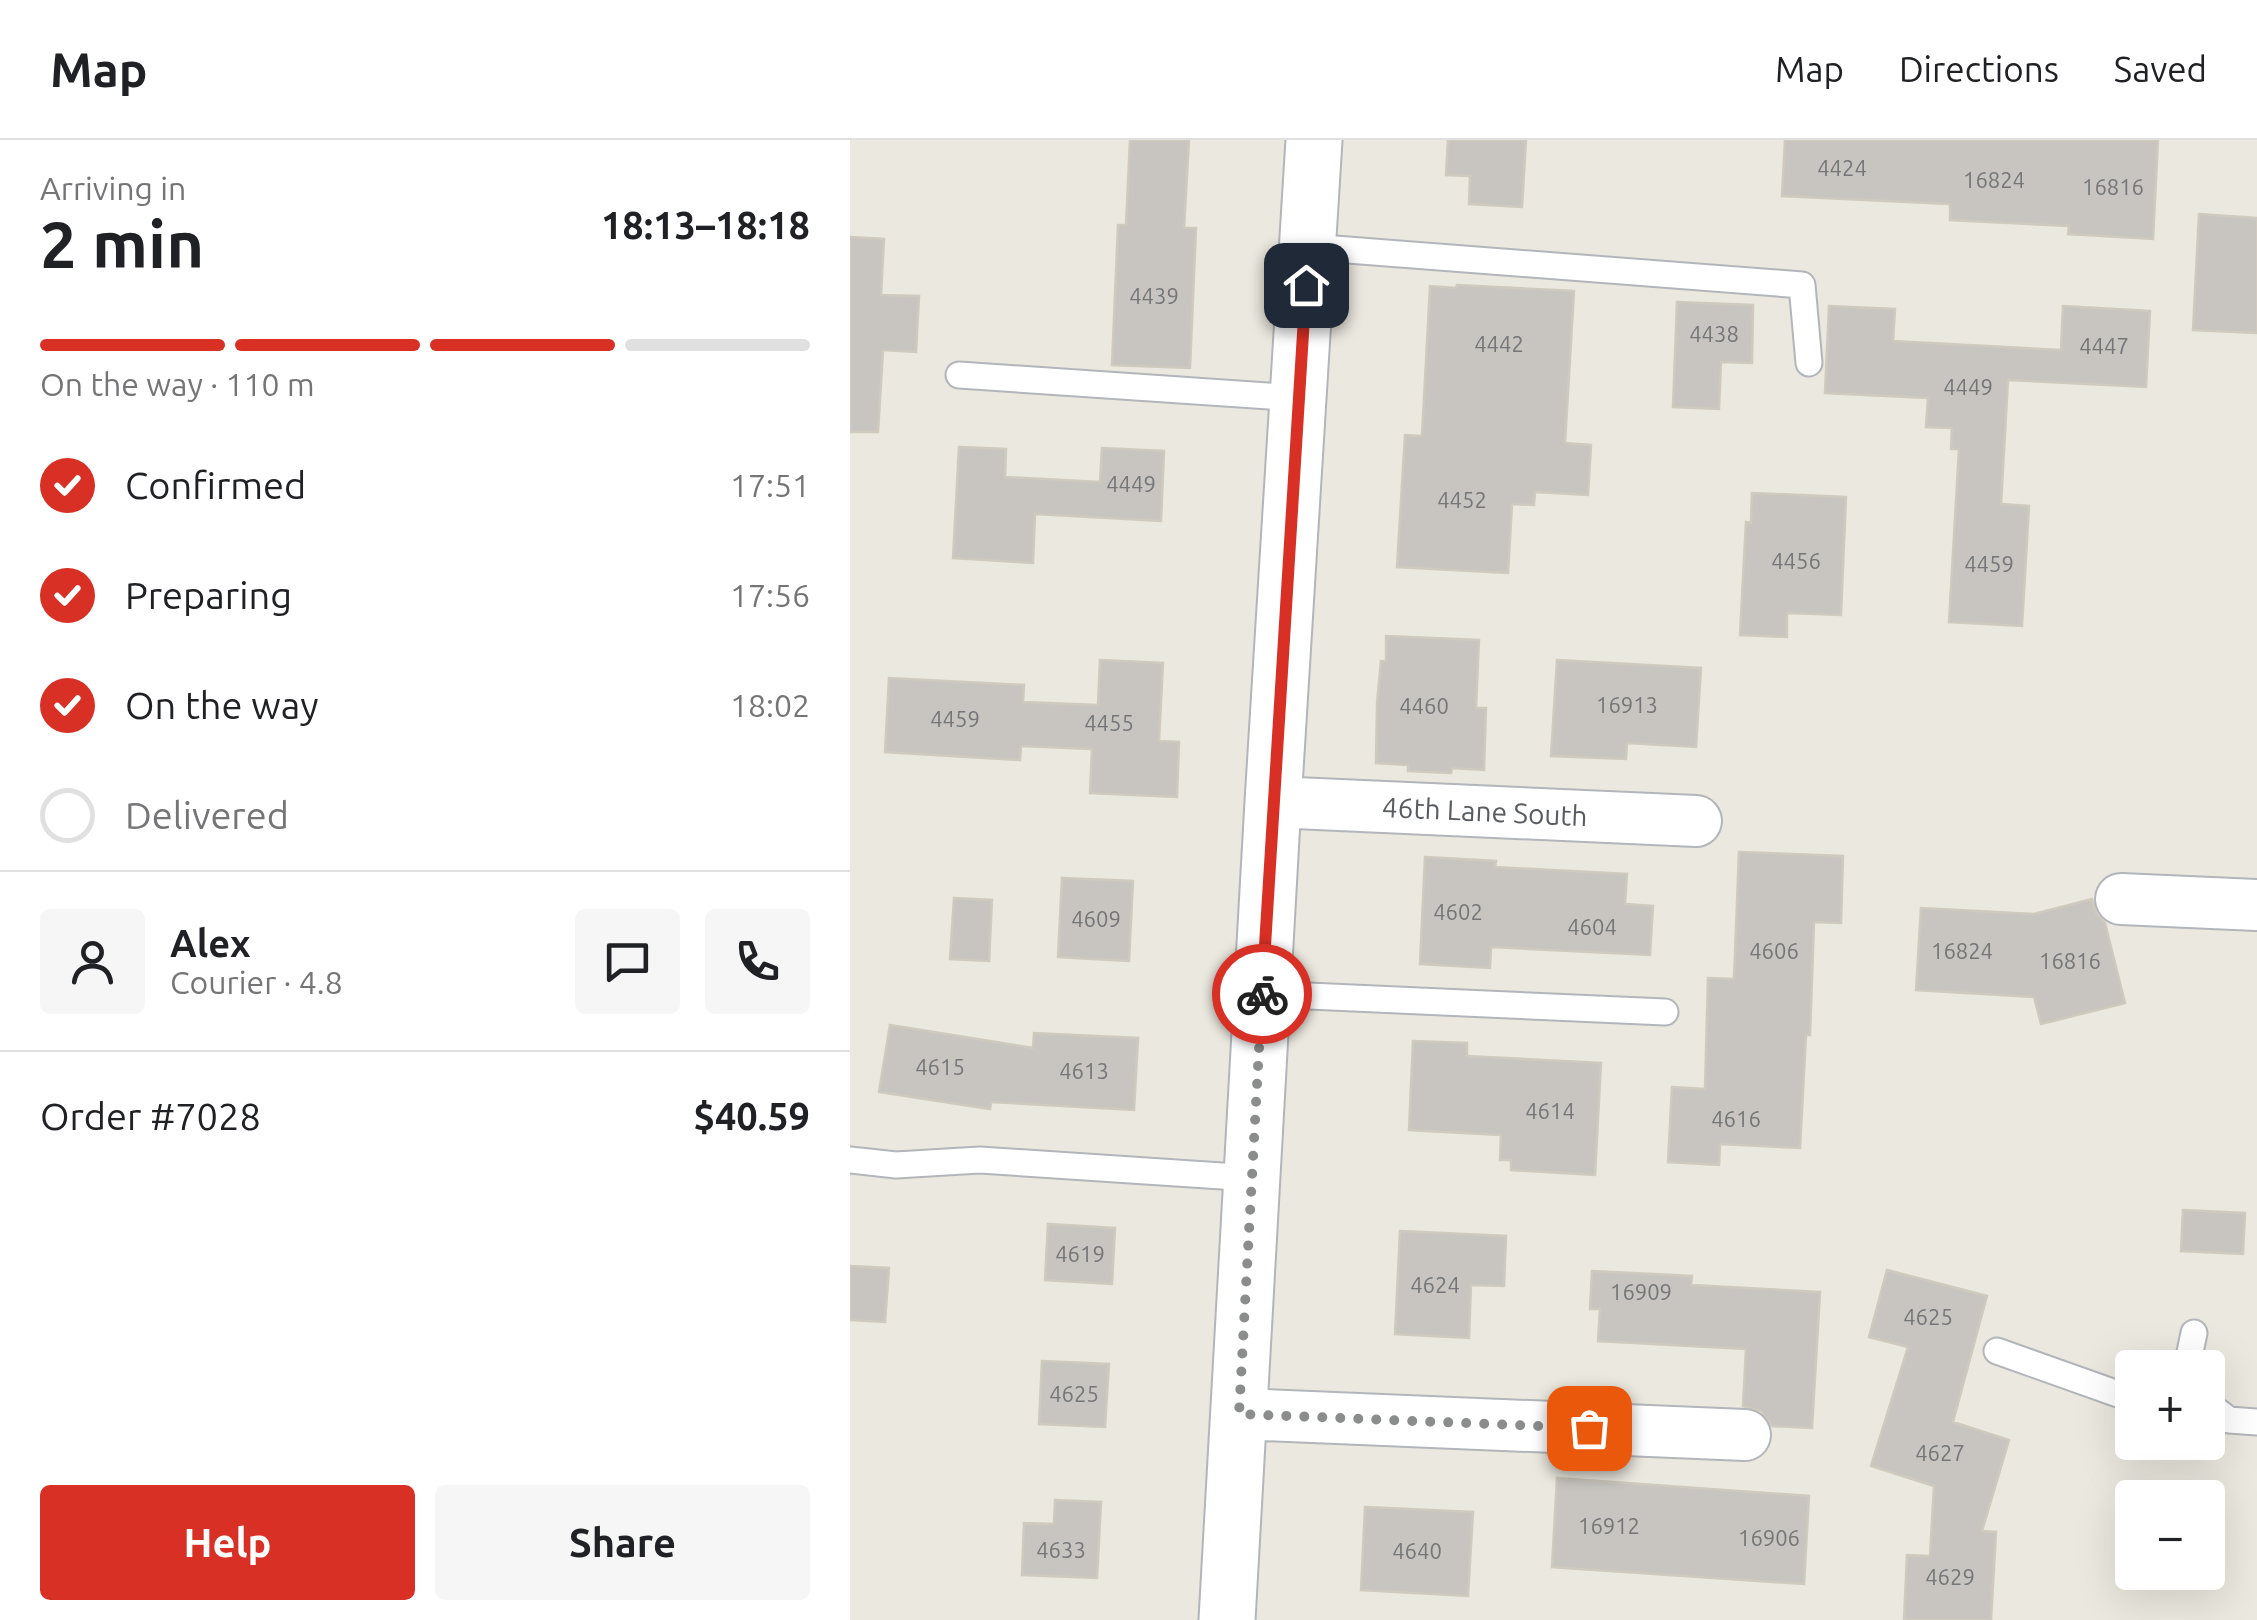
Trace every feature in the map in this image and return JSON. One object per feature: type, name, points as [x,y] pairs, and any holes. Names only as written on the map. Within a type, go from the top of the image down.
[{"type":"street","points":[[1227,1620],[1272,802],[1314,140]]},
{"type":"street","name":"46th Lane South","points":[[1272,802],[1696,822]]},
{"type":"street","points":[[2121,899],[2257,904]]},
{"type":"street","points":[[1239,1414],[1745,1435]]},
{"type":"lane","points":[[1309,247],[1802,285],[1809,363]]},
{"type":"lane","points":[[959,375],[1296,398]]},
{"type":"lane","points":[[1262,994],[1665,1012]]},
{"type":"lane","points":[[850,1160],[896,1165],[980,1160],[1252,1178]]},
{"type":"lane","points":[[2190,1350],[2194,1333]]},
{"type":"lane","points":[[1997,1351],[2115,1393]]},
{"type":"lane","points":[[2225,1419],[2257,1422]]},
{"type":"building","points":[[1130,140],[1189,140],[1184,228],[1196,228],[1190,368],[1112,365],[1118,225],[1126,225]]},
{"type":"building","points":[[1448,140],[1526,140],[1522,207],[1469,204],[1470,176],[1446,175]]},
{"type":"building","points":[[1785,140],[2158,140],[2153,239],[2068,234],[2069,226],[1950,220],[1950,204],[1782,196]]},
{"type":"building","points":[[2199,214],[2257,218],[2257,333],[2193,330]]},
{"type":"building","points":[[850,237],[884,239],[881,295],[919,296],[916,352],[883,350],[878,432],[850,432]]},
{"type":"building","points":[[1430,286],[1574,291],[1565,443],[1591,445],[1588,495],[1535,492],[1534,505],[1512,504],[1508,573],[1397,567],[1405,435],[1422,436]]},
{"type":"building","points":[[1677,302],[1753,305],[1752,363],[1721,362],[1719,409],[1673,407]]},
{"type":"building","points":[[1829,306],[1895,309],[1893,341],[2061,350],[2063,306],[2150,311],[2146,387],[2008,380],[2001,504],[2029,506],[2022,626],[1949,622],[1959,449],[1951,449],[1952,428],[1926,427],[1928,398],[1825,393]]},
{"type":"building","points":[[959,447],[1006,449],[1005,477],[1100,482],[1102,448],[1164,451],[1161,521],[1035,514],[1033,563],[953,558]]},
{"type":"building","points":[[1752,493],[1846,497],[1841,615],[1787,613],[1787,637],[1740,635],[1746,522],[1751,523]]},
{"type":"building","points":[[1386,636],[1479,640],[1476,708],[1486,708],[1484,770],[1408,771],[1408,765],[1376,763],[1377,704],[1381,661],[1386,661]]},
{"type":"building","points":[[1100,660],[1163,663],[1159,741],[1179,742],[1177,797],[1090,793],[1092,749],[1021,746],[1020,760],[885,752],[889,678],[1024,685],[1023,702],[1098,705]]},
{"type":"building","points":[[1557,660],[1701,668],[1696,747],[1627,743],[1626,759],[1551,756]]},
{"type":"building","points":[[1739,852],[1843,856],[1841,923],[1814,922],[1800,1148],[1720,1144],[1719,1165],[1668,1162],[1672,1087],[1705,1089],[1708,978],[1734,979]]},
{"type":"building","points":[[1425,857],[1496,861],[1495,867],[1627,874],[1625,904],[1653,906],[1650,955],[1491,947],[1490,968],[1420,964]]},
{"type":"building","points":[[1062,878],[1133,881],[1129,961],[1058,957]]},
{"type":"building","points":[[954,898],[992,900],[989,961],[950,959]]},
{"type":"building","points":[[2092,899],[2096,913],[2105,923],[2125,1003],[2041,1024],[2034,997],[1916,990],[1921,908],[2034,914]]},
{"type":"building","points":[[890,1025],[1033,1048],[1034,1033],[1138,1038],[1134,1110],[991,1102],[990,1109],[879,1092]]},
{"type":"building","points":[[1413,1041],[1467,1043],[1467,1056],[1601,1063],[1595,1175],[1511,1170],[1511,1160],[1500,1160],[1501,1135],[1409,1130]]},
{"type":"building","points":[[2183,1210],[2245,1213],[2243,1254],[2181,1251]]},
{"type":"building","points":[[1048,1224],[1115,1228],[1112,1284],[1045,1280]]},
{"type":"building","points":[[1400,1231],[1506,1236],[1504,1286],[1471,1285],[1469,1338],[1395,1334]]},
{"type":"building","points":[[850,1266],[889,1268],[885,1322],[850,1320]]},
{"type":"building","points":[[1887,1270],[1987,1296],[1953,1422],[2009,1440],[1982,1531],[1996,1532],[1991,1620],[1904,1620],[1907,1555],[1930,1556],[1934,1486],[1871,1466],[1908,1347],[1869,1337]]},
{"type":"building","points":[[1592,1271],[1692,1276],[1691,1285],[1820,1292],[1812,1428],[1772,1426],[1761,1411],[1743,1406],[1746,1349],[1598,1341],[1600,1309],[1590,1309]]},
{"type":"building","points":[[1042,1361],[1109,1364],[1105,1427],[1039,1424]]},
{"type":"building","points":[[1557,1478],[1809,1496],[1804,1584],[1552,1567]]},
{"type":"building","points":[[1055,1500],[1101,1502],[1097,1578],[1022,1575],[1024,1523],[1054,1524]]},
{"type":"building","points":[[1365,1507],[1473,1512],[1468,1596],[1361,1590]]},
{"type":"way so far","points":[[1262,994],[1239,1414],[1589,1428]]},
{"type":"route","points":[[1262,994],[1306,285]]}]
